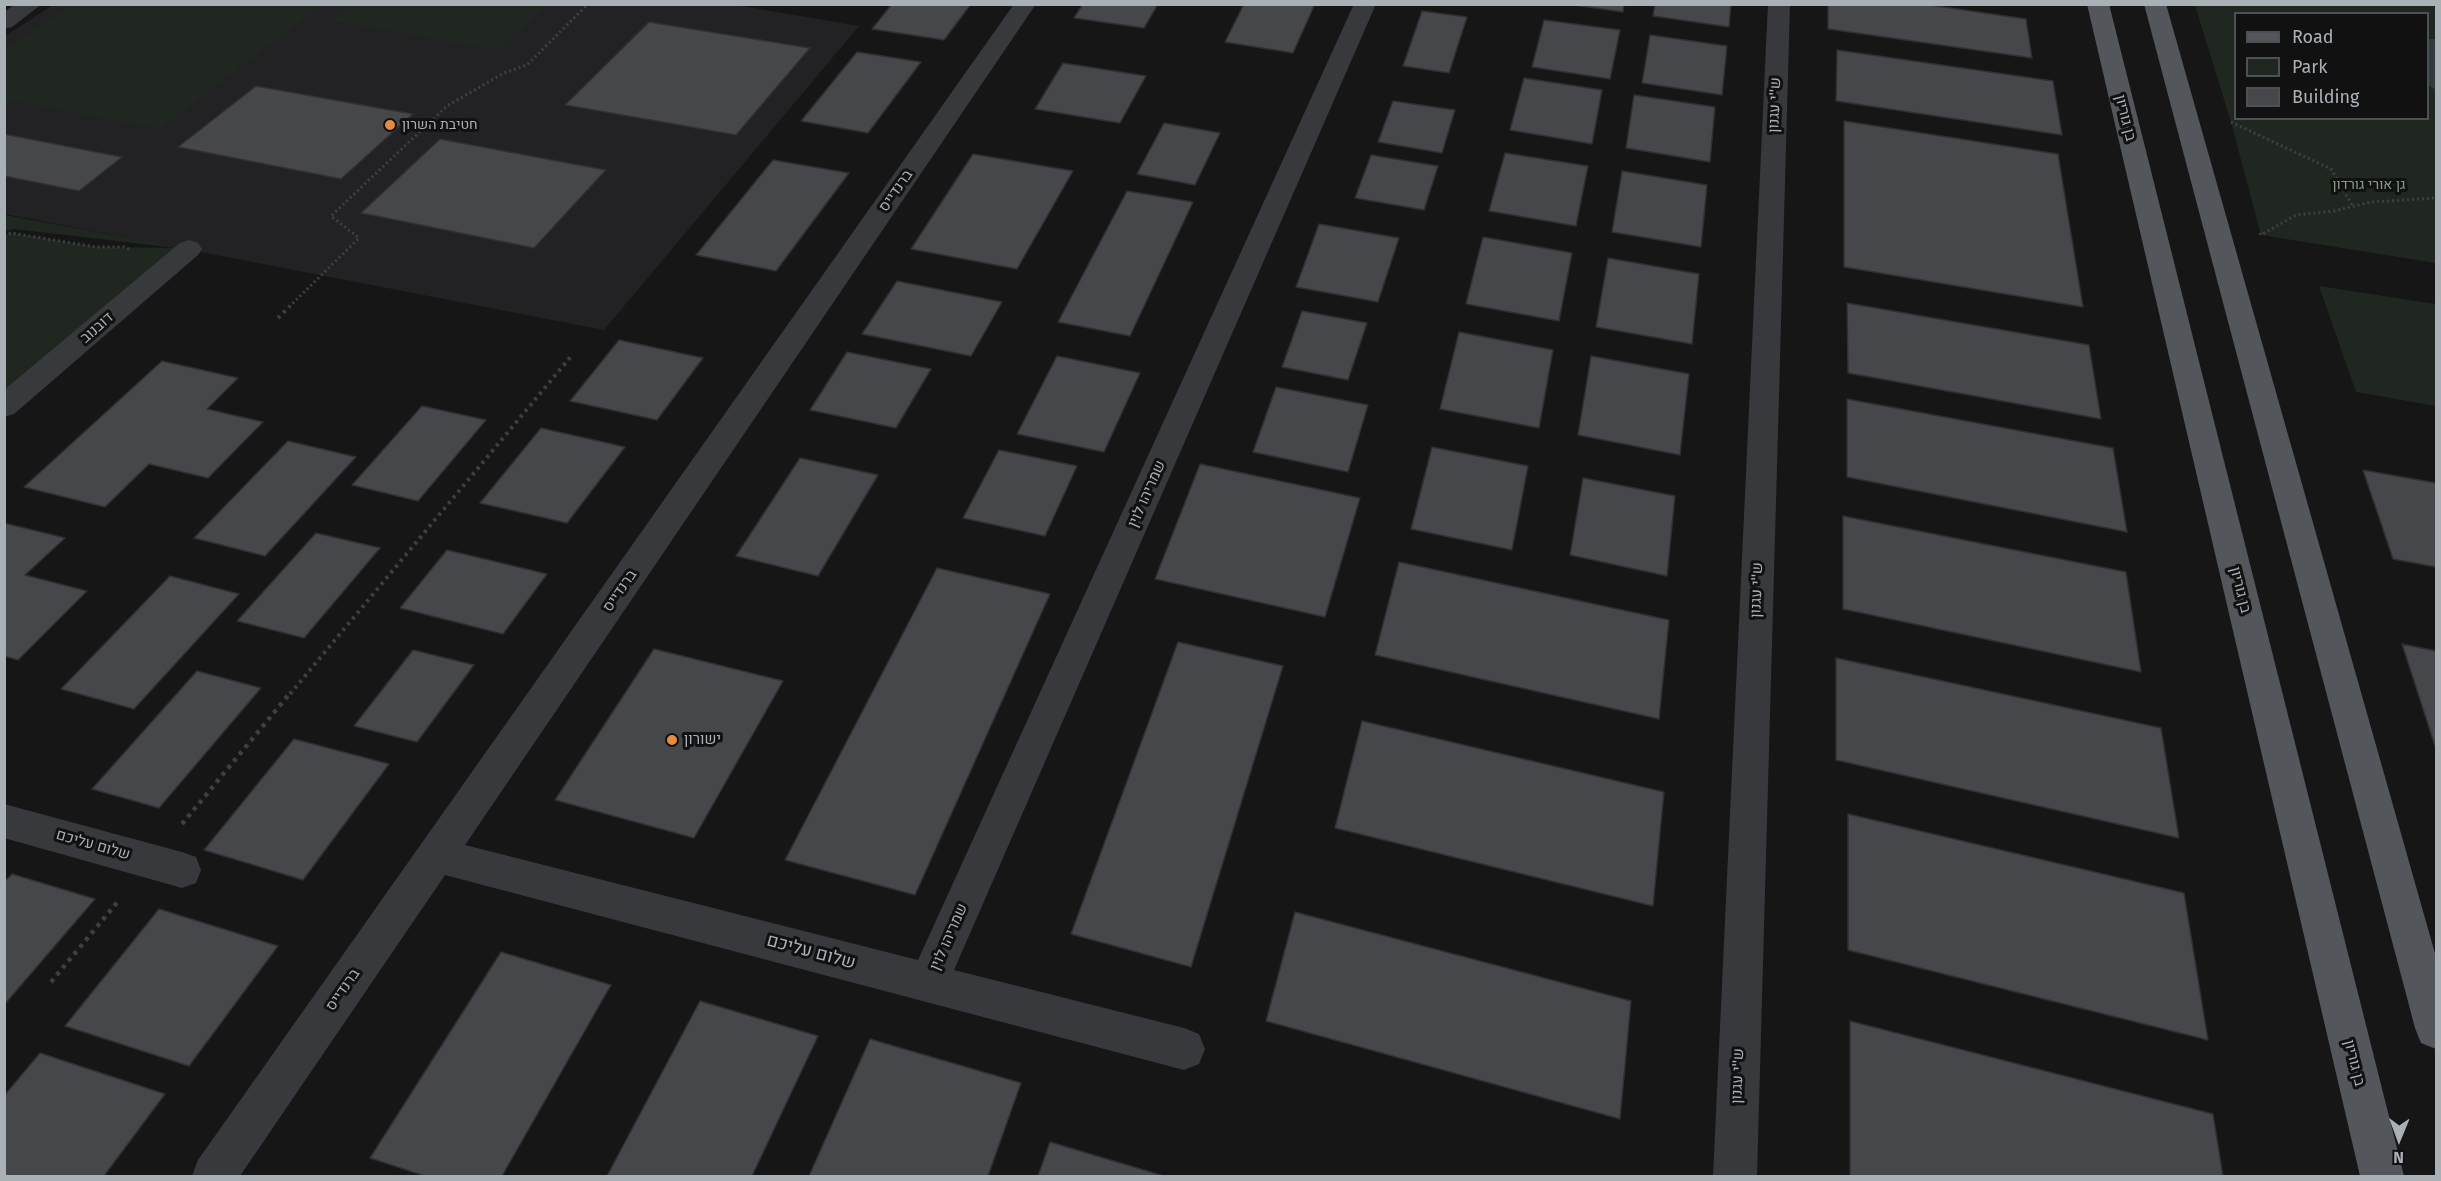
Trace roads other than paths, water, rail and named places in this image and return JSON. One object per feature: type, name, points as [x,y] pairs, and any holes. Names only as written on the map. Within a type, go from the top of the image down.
[{"type":"main road","name":"בן גוריון","points":[[2098,4],[2382,1176]]},
{"type":"main road","points":[[2155,4],[2436,1028]]},
{"type":"street","points":[[4,22],[31,4]]},
{"type":"street","name":"ברנדייס","points":[[214,1176],[1025,4]]},
{"type":"street","name":"שמריהו לוין","points":[[928,982],[1365,4]]},
{"type":"street","name":"ש''י עגנון","points":[[1735,1176],[1779,4]]},
{"type":"street","name":"דובנוב","points":[[4,407],[189,249]]},
{"type":"street","name":"שלום עליכם","points":[[4,820],[167,866]]},
{"type":"street","name":"שלום עליכם","points":[[437,855],[1184,1049]]},
{"type":"place","name":"חטיבת השרון","points":[[390,125]]},
{"type":"place","name":"ישורון","points":[[672,740]]},
{"type":"park label","name":"גן אורי גורדון","points":[[2369,185]]}]
